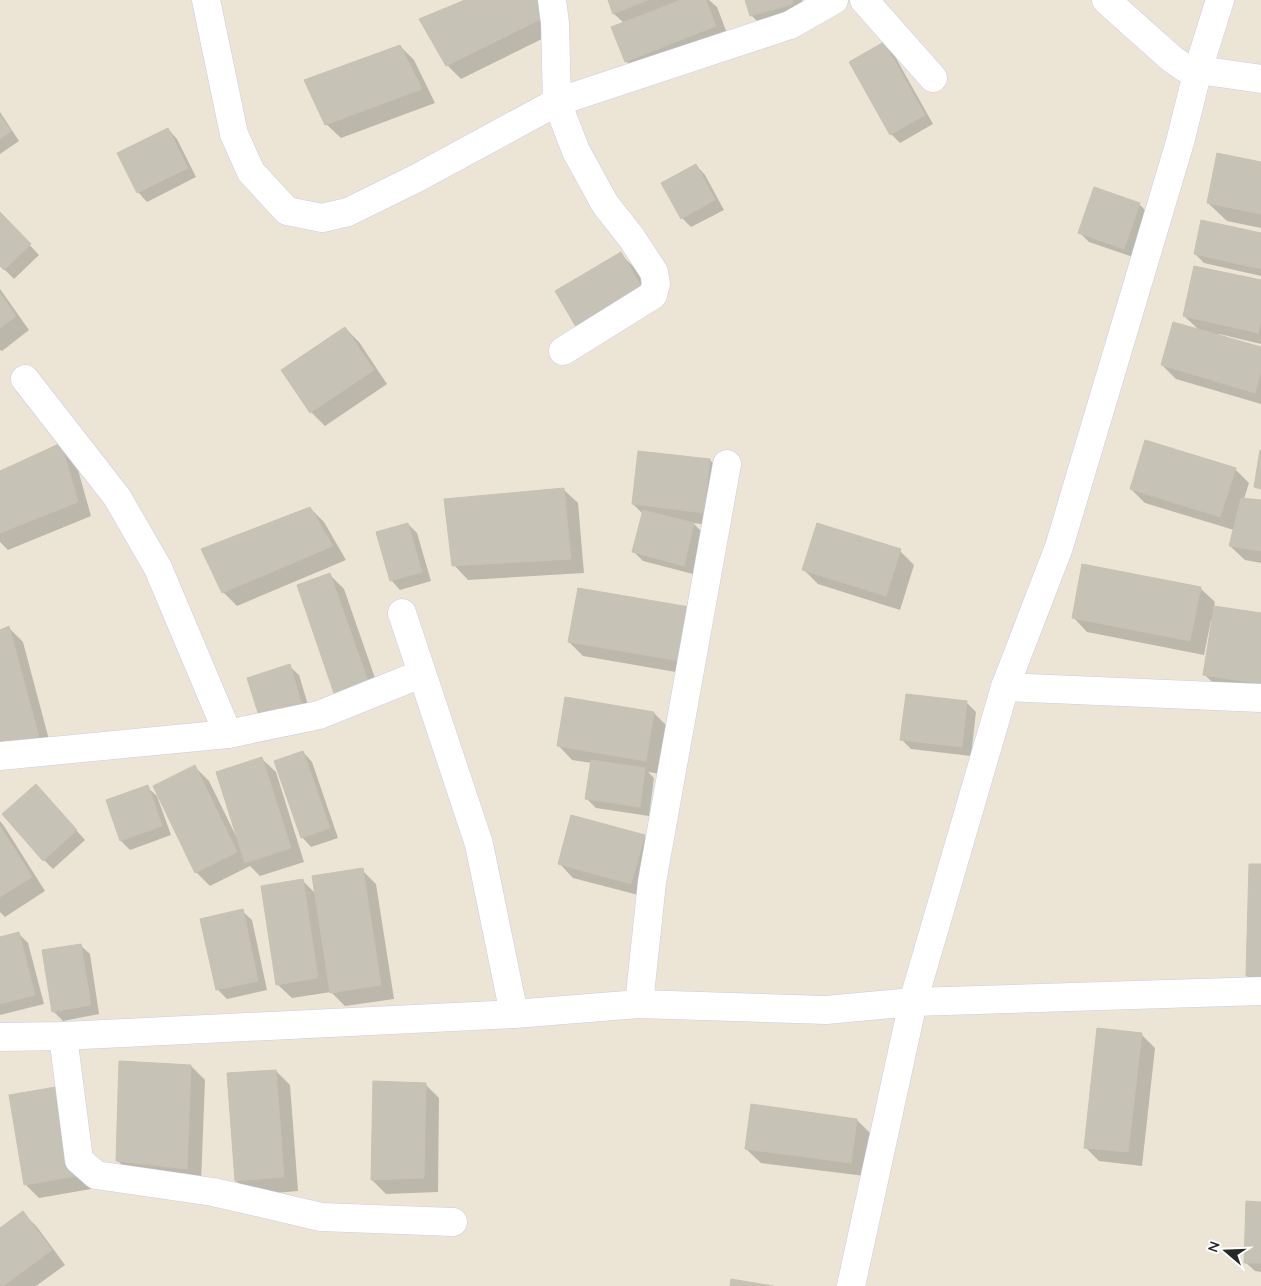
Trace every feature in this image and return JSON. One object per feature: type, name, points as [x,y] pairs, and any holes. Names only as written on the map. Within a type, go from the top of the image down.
[{"type":"street","points":[[206,0],[234,134],[251,172],[287,211],[322,218],[348,212],[417,178],[557,102],[790,25],[834,0]]},
{"type":"street","points":[[552,0],[555,23],[557,102],[576,151],[605,204],[654,272],[656,284],[653,294],[563,351]]},
{"type":"street","points":[[864,0],[933,78]]},
{"type":"street","points":[[1106,0],[1172,59],[1185,68],[1261,78]]},
{"type":"street","points":[[851,1286],[913,1002],[1005,686],[1059,546],[1180,142],[1198,70],[1220,0]]},
{"type":"street","points":[[25,379],[116,497],[158,568],[228,734]]},
{"type":"street","points":[[639,1004],[652,882],[727,464]]},
{"type":"street","points":[[402,613],[479,844],[514,1014]]},
{"type":"street","points":[[0,756],[228,734],[319,715],[421,674]]},
{"type":"street","points":[[1005,686],[1261,698]]},
{"type":"street","points":[[0,1037],[62,1036],[514,1014],[639,1004],[826,1010],[913,1002],[1261,991]]},
{"type":"street","points":[[62,1036],[79,1160],[96,1175],[213,1192],[320,1217],[453,1222]]},
{"type":"building","points":[[465,0],[541,0],[547,16],[446,66],[419,19]]},
{"type":"building","points":[[608,0],[648,0],[613,14]]},
{"type":"building","points":[[681,0],[706,0],[716,26],[625,62],[611,27]]},
{"type":"building","points":[[745,0],[792,0],[793,4],[750,16]]},
{"type":"building","points":[[884,42],[925,115],[890,135],[849,62]]},
{"type":"building","points":[[400,45],[422,89],[325,125],[304,80]]},
{"type":"building","points":[[0,115],[11,131],[0,139]]},
{"type":"building","points":[[168,128],[188,168],[137,193],[117,153]]},
{"type":"building","points":[[1217,153],[1261,162],[1261,214],[1207,203]]},
{"type":"building","points":[[696,164],[715,200],[681,219],[661,183]]},
{"type":"building","points":[[1094,187],[1140,203],[1124,249],[1078,233]]},
{"type":"building","points":[[0,212],[31,244],[4,270],[0,266]]},
{"type":"building","points":[[1201,220],[1261,233],[1261,269],[1194,254]]},
{"type":"building","points":[[621,252],[645,293],[579,332],[555,291]]},
{"type":"building","points":[[1194,266],[1261,280],[1261,318],[1258,333],[1183,316]]},
{"type":"building","points":[[0,293],[16,316],[0,328]]},
{"type":"building","points":[[1173,322],[1261,347],[1261,371],[1255,393],[1161,365]]},
{"type":"building","points":[[345,327],[374,370],[310,413],[281,370]]},
{"type":"building","points":[[1145,440],[1236,468],[1220,517],[1130,489]]},
{"type":"building","points":[[61,443],[78,502],[0,533],[0,471]]},
{"type":"building","points":[[1261,450],[1261,489],[1254,487]]},
{"type":"building","points":[[638,451],[710,459],[704,513],[632,504]]},
{"type":"building","points":[[564,488],[571,559],[452,566],[444,499]]},
{"type":"building","points":[[1241,498],[1261,500],[1261,551],[1229,546]]},
{"type":"building","points":[[310,507],[333,546],[222,593],[201,549]]},
{"type":"building","points":[[643,510],[694,523],[684,566],[632,552]]},
{"type":"building","points":[[408,523],[422,572],[390,581],[376,532]]},
{"type":"building","points":[[817,523],[901,549],[886,596],[802,570]]},
{"type":"building","points":[[1082,564],[1201,587],[1190,641],[1072,618]]},
{"type":"building","points":[[330,573],[371,690],[337,702],[297,585]]},
{"type":"building","points":[[578,588],[695,608],[686,662],[568,642]]},
{"type":"building","points":[[1214,606],[1261,613],[1261,684],[1203,675]]},
{"type":"building","points":[[9,626],[39,737],[0,745],[0,630]]},
{"type":"building","points":[[290,664],[302,706],[260,719],[247,678]]},
{"type":"building","points":[[906,694],[967,701],[962,747],[900,740]]},
{"type":"building","points":[[565,697],[654,712],[646,761],[557,746]]},
{"type":"building","points":[[303,751],[330,828],[301,838],[274,761]]},
{"type":"building","points":[[262,757],[291,848],[245,863],[216,772]]},
{"type":"building","points":[[591,760],[645,768],[640,807],[585,799]]},
{"type":"building","points":[[195,765],[237,852],[195,873],[153,786]]},
{"type":"building","points":[[36,784],[77,830],[43,861],[2,814]]},
{"type":"building","points":[[148,785],[162,826],[120,841],[106,800]]},
{"type":"building","points":[[571,815],[645,835],[631,884],[558,864]]},
{"type":"building","points":[[0,826],[32,877],[0,897]]},
{"type":"building","points":[[1249,864],[1261,864],[1261,976],[1246,976]]},
{"type":"building","points":[[363,868],[381,985],[330,993],[312,876]]},
{"type":"building","points":[[303,879],[318,978],[276,985],[261,886]]},
{"type":"building","points":[[243,909],[258,981],[216,990],[200,919]]},
{"type":"building","points":[[19,932],[35,995],[0,1004],[0,937]]},
{"type":"building","points":[[81,944],[91,1005],[52,1012],[42,950]]},
{"type":"building","points":[[1097,1028],[1142,1033],[1128,1152],[1084,1148]]},
{"type":"building","points":[[119,1061],[191,1065],[187,1169],[116,1161]]},
{"type":"building","points":[[276,1070],[284,1177],[235,1181],[227,1073]]},
{"type":"building","points":[[373,1081],[426,1083],[424,1178],[371,1180]]},
{"type":"building","points":[[62,1086],[77,1176],[24,1185],[9,1095]]},
{"type":"building","points":[[751,1104],[857,1119],[851,1163],[745,1149]]},
{"type":"building","points":[[1246,1201],[1261,1202],[1261,1263],[1244,1263]]},
{"type":"building","points":[[23,1211],[52,1250],[3,1286],[0,1286],[0,1228]]},
{"type":"building","points":[[731,1279],[773,1286],[730,1286]]}]
